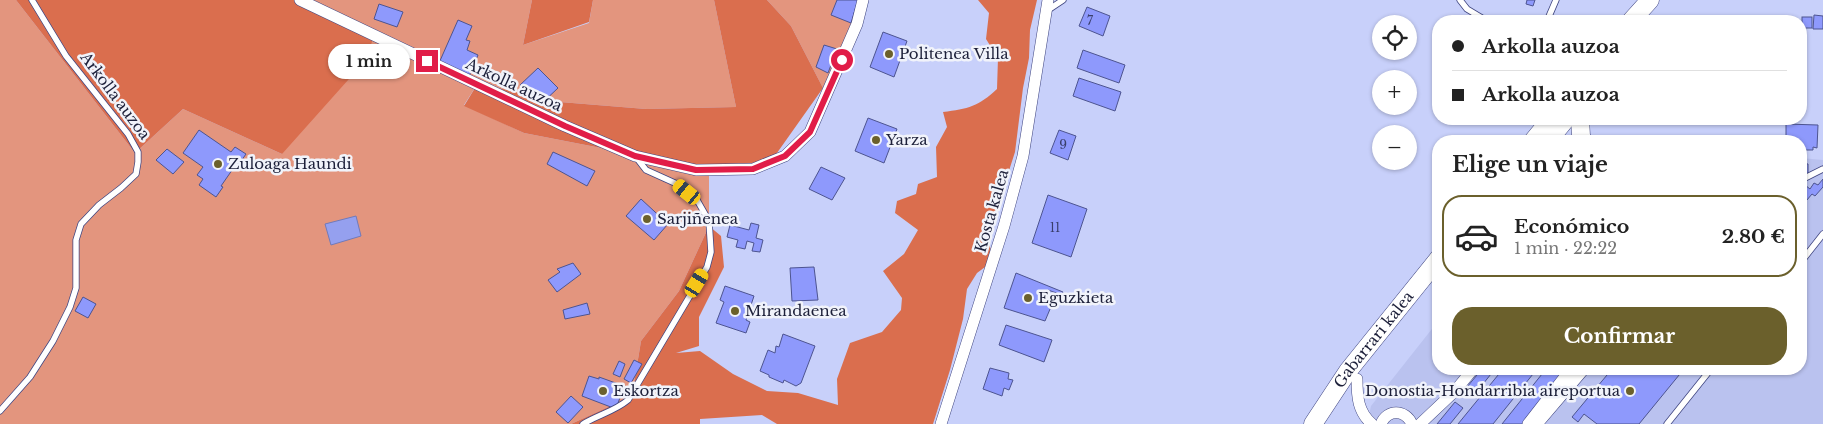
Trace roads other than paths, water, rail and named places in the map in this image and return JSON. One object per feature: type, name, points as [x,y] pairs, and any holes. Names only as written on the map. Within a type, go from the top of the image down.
[{"type":"main road","points":[[1638,15],[1649,1]]},
{"type":"main road","points":[[1538,135],[1546,125]]},
{"type":"main road","points":[[1553,135],[1561,125]]},
{"type":"main road","name":"Gabarrari kalea","points":[[1312,424],[1342,379],[1432,267]]},
{"type":"main road","name":"Gabarrari kalea","points":[[1326,424],[1357,379],[1432,286]]},
{"type":"main road","points":[[1357,379],[1361,365],[1388,330],[1392,316]]},
{"type":"street","name":"Arkolla auzoa","points":[[300,0],[565,126],[635,156],[696,170],[753,169],[785,156],[810,132],[857,24],[863,0]]},
{"type":"street","name":"Kosta kalea","points":[[941,424],[1001,234],[1023,156],[1047,6]]},
{"type":"street","points":[[1420,424],[1454,392],[1468,375]]},
{"type":"street","points":[[1528,424],[1566,375]]},
{"type":"street","points":[[1537,424],[1579,375]]},
{"type":"street","points":[[1357,379],[1359,404],[1362,413],[1372,424]]},
{"type":"street","points":[[1380,424],[1388,414],[1397,412],[1406,416],[1412,424]]},
{"type":"lane","name":"Arkolla auzoa","points":[[0,411],[30,377],[70,307],[76,288],[76,240],[82,224],[99,204],[122,188],[136,174],[138,162],[138,152],[128,134],[66,56],[32,0]]},
{"type":"lane","points":[[1047,6],[1063,0]]},
{"type":"lane","points":[[1460,0],[1467,9],[1478,15]]},
{"type":"lane","points":[[1550,15],[1556,0]]},
{"type":"lane","name":"Arkolla auzoa","points":[[583,424],[596,416],[618,409],[628,400],[707,267],[710,252],[710,221],[697,200],[677,184],[646,170],[635,156]]},
{"type":"lane","points":[[1807,177],[1823,169]]},
{"type":"lane","points":[[1807,254],[1823,234]]},
{"type":"lane","points":[[1666,424],[1706,375]]},
{"type":"water","points":[[356,216],[361,236],[331,245],[325,224]]},
{"type":"place","name":"Politenea Villa","points":[[889,54]]},
{"type":"place","name":"Yarza","points":[[876,140]]},
{"type":"place","name":"Zuloaga Haundi","points":[[218,164]]},
{"type":"place","name":"Sarjiñenea","points":[[647,219]]},
{"type":"place","name":"Eguzkieta","points":[[1028,298]]},
{"type":"place","name":"Mirandaenea","points":[[735,311]]},
{"type":"place","name":"Eskortza","points":[[603,391]]},
{"type":"place","name":"Donostia-Hondarribia aireportua","points":[[1630,391]]}]
